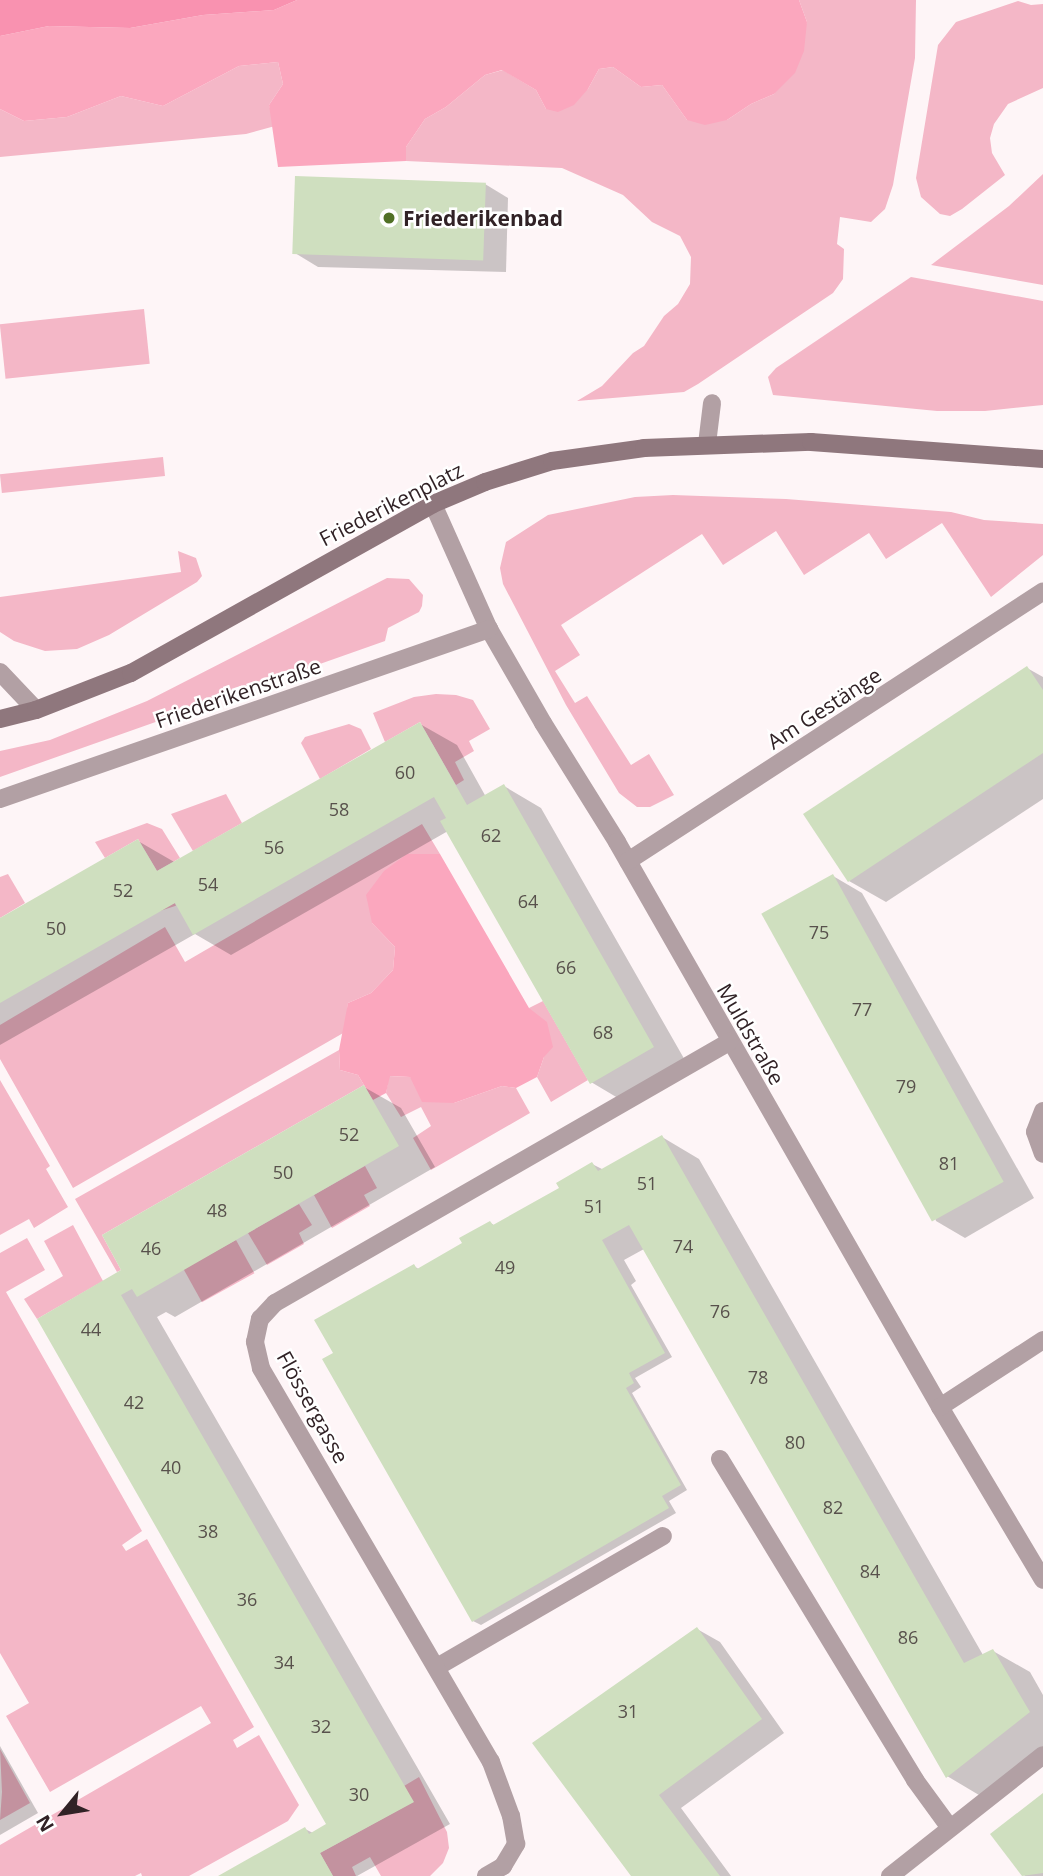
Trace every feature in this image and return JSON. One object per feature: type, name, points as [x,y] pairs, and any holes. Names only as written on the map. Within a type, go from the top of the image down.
[{"type":"main road","name":"Friederikenplatz","points":[[0,719],[36,710],[131,673],[433,504],[485,482],[552,461],[597,453],[707,444],[811,442],[1043,459]]},
{"type":"street","points":[[707,444],[712,402]]},
{"type":"street","name":"Muldstraße","points":[[433,504],[463,577],[489,629],[628,861],[729,1042],[1043,1580]]},
{"type":"street","name":"Am Gestänge","points":[[628,861],[1043,592]]},
{"type":"street","name":"Friederikenstraße","points":[[0,799],[489,629]]},
{"type":"street","points":[[0,672],[36,710]]},
{"type":"street","name":"Flössergasse","points":[[486,1876],[502,1866],[516,1844],[511,1816],[491,1762],[261,1368],[255,1342],[260,1319],[275,1303],[729,1042]]},
{"type":"street","points":[[1043,1111],[1035,1132],[1043,1154]]},
{"type":"street","points":[[940,1407],[1043,1340]]},
{"type":"street","points":[[720,1459],[915,1780],[950,1828]]},
{"type":"street","points":[[437,1667],[663,1535]]},
{"type":"street","points":[[890,1876],[1043,1755]]},
{"type":"shaded area","points":[[0,0],[297,0],[274,10],[203,15],[130,28],[49,26],[0,36]]},
{"type":"shaded area","points":[[297,0],[799,0],[807,22],[804,51],[795,73],[774,94],[751,104],[727,120],[705,125],[687,120],[662,85],[641,87],[613,67],[599,69],[588,89],[574,105],[558,112],[546,109],[536,90],[502,70],[485,75],[446,107],[425,119],[406,147],[406,161],[278,167],[269,105],[283,84],[278,62],[239,66],[163,106],[121,96],[67,117],[24,121],[0,109],[0,36],[49,26],[130,28],[203,15],[274,10]]},
{"type":"shaded area","points":[[799,0],[916,0],[915,58],[893,185],[885,209],[871,222],[840,217],[837,244],[844,249],[843,279],[833,293],[698,384],[684,392],[577,401],[602,386],[633,353],[644,346],[664,316],[678,304],[690,284],[691,257],[680,236],[652,222],[623,195],[562,168],[406,161],[406,147],[425,119],[446,107],[485,75],[503,70],[536,90],[546,109],[588,89],[599,69],[613,67],[641,87],[662,85],[687,120],[727,120],[751,104],[774,94],[807,22]]},
{"type":"shaded area","points":[[1018,1],[1031,5],[1043,4],[1043,88],[1008,104],[994,124],[990,138],[992,153],[1005,175],[962,209],[950,216],[940,214],[921,197],[916,178],[938,45],[956,22]]},
{"type":"shaded area","points":[[278,62],[283,84],[269,105],[275,126],[246,134],[0,157],[0,109],[24,121],[67,117],[121,96],[163,106],[239,66]]},
{"type":"shaded area","points":[[1043,174],[1043,285],[931,265],[1009,206]]},
{"type":"shaded area","points":[[911,277],[1043,301],[1043,405],[985,411],[937,411],[773,395],[768,377],[776,368]]},
{"type":"shaded area","points":[[144,309],[150,364],[6,379],[0,324]]},
{"type":"shaded area","points":[[163,457],[165,476],[2,493],[0,474]]},
{"type":"shaded area","points":[[673,495],[786,499],[951,512],[984,520],[1043,524],[1043,555],[991,597],[942,523],[886,559],[869,533],[804,575],[776,531],[723,565],[702,534],[561,625],[580,655],[555,671],[575,703],[587,696],[631,765],[649,754],[674,795],[650,807],[637,807],[619,793],[566,705],[503,584],[500,568],[506,542],[548,515],[635,497]]},
{"type":"shaded area","points":[[178,551],[196,558],[202,576],[197,582],[109,635],[77,649],[45,651],[14,641],[0,632],[0,597],[181,572]]},
{"type":"shaded area","points":[[387,578],[409,579],[423,595],[419,612],[388,628],[385,641],[0,777],[0,751],[50,740],[147,701]]},
{"type":"shaded area","points":[[456,695],[473,700],[490,729],[469,741],[474,751],[455,762],[464,780],[456,785],[420,722],[385,742],[373,713],[414,697]]},
{"type":"shaded area","points":[[349,724],[361,729],[371,749],[320,779],[301,743],[305,737]]},
{"type":"shaded area","points":[[226,794],[242,823],[193,851],[171,814]]},
{"type":"shaded area","points":[[147,823],[162,829],[180,858],[157,871],[138,839],[105,858],[95,842]]},
{"type":"shaded area","points":[[422,824],[440,854],[407,854],[372,923],[395,947],[393,970],[371,993],[348,1003],[345,1032],[73,1188],[0,1059],[0,1025],[165,927],[185,962]]},
{"type":"shaded area","points":[[407,854],[440,854],[529,1008],[547,1022],[553,1047],[544,1057],[537,1077],[516,1088],[502,1086],[454,1103],[422,1102],[410,1077],[390,1076],[386,1093],[373,1100],[358,1075],[340,1070],[339,1050],[348,1003],[371,993],[393,970],[395,947],[372,923],[366,895],[384,871]]},
{"type":"shaded area","points":[[8,874],[25,903],[0,918],[0,877]]},
{"type":"shaded area","points":[[175,903],[176,906],[0,963],[0,960]]},
{"type":"shaded area","points":[[543,1001],[588,1080],[551,1102],[537,1077],[544,1057],[529,1008]]},
{"type":"shaded area","points":[[339,1050],[340,1070],[358,1075],[364,1085],[102,1235],[121,1270],[117,1272],[75,1199]]},
{"type":"shaded area","points":[[389,1076],[410,1077],[454,1103],[502,1086],[516,1088],[530,1113],[431,1170],[413,1138],[431,1126],[421,1107],[401,1117],[386,1093]]},
{"type":"shaded area","points":[[0,1080],[50,1166],[46,1169],[68,1207],[34,1228],[29,1219],[0,1235]]},
{"type":"shaded area","points":[[365,1166],[377,1188],[364,1195],[370,1206],[332,1228],[314,1195]]},
{"type":"shaded area","points":[[299,1204],[312,1225],[299,1233],[304,1244],[267,1265],[248,1233]]},
{"type":"shaded area","points":[[73,1225],[103,1281],[37,1319],[24,1299],[63,1276],[44,1241]]},
{"type":"shaded area","points":[[27,1238],[45,1270],[6,1292],[142,1531],[122,1545],[126,1551],[147,1539],[254,1727],[233,1740],[237,1748],[259,1735],[299,1805],[288,1821],[189,1876],[142,1876],[141,1873],[135,1876],[0,1876],[0,1845],[211,1723],[201,1706],[50,1792],[6,1716],[29,1703],[0,1653],[0,1253]]},
{"type":"shaded area","points":[[236,1240],[254,1273],[202,1302],[184,1269]]},
{"type":"shaded area","points":[[0,1749],[30,1803],[0,1820],[2,1792]]},
{"type":"shaded area","points":[[419,1777],[447,1832],[449,1848],[443,1863],[430,1876],[381,1876],[370,1857],[352,1867],[356,1876],[333,1876],[320,1853],[413,1802],[404,1786]]},
{"type":"building","name":"Friederikenbad","points":[[295,176],[486,183],[483,261],[292,254]]},
{"type":"building","points":[[1027,666],[1043,690],[1043,753],[848,882],[803,814]]},
{"type":"building","points":[[420,722],[467,805],[504,784],[654,1047],[590,1084],[440,821],[446,818],[434,797],[193,935],[175,903],[0,1003],[0,918],[138,839],[157,871]]},
{"type":"building","points":[[833,874],[1004,1182],[932,1222],[761,914]]},
{"type":"building","points":[[364,1085],[399,1146],[137,1297],[132,1289],[121,1295],[414,1802],[320,1853],[333,1876],[218,1876],[305,1827],[309,1834],[326,1824],[37,1319],[121,1270],[102,1235]]},
{"type":"building","points":[[662,1135],[964,1663],[993,1649],[1030,1712],[946,1778],[629,1225],[602,1240],[665,1353],[629,1373],[634,1383],[626,1388],[681,1485],[662,1496],[669,1508],[472,1622],[322,1359],[333,1353],[314,1320],[414,1264],[417,1269],[462,1243],[459,1238],[490,1221],[493,1225],[559,1188],[556,1183],[592,1162],[598,1171]]},
{"type":"building","points":[[697,1627],[762,1719],[659,1795],[720,1876],[631,1876],[532,1743]]},
{"type":"building","points":[[1043,1793],[1043,1873],[1022,1876],[990,1834]]},
{"type":"place","name":"Friederikenbad","points":[[389,218]]}]
